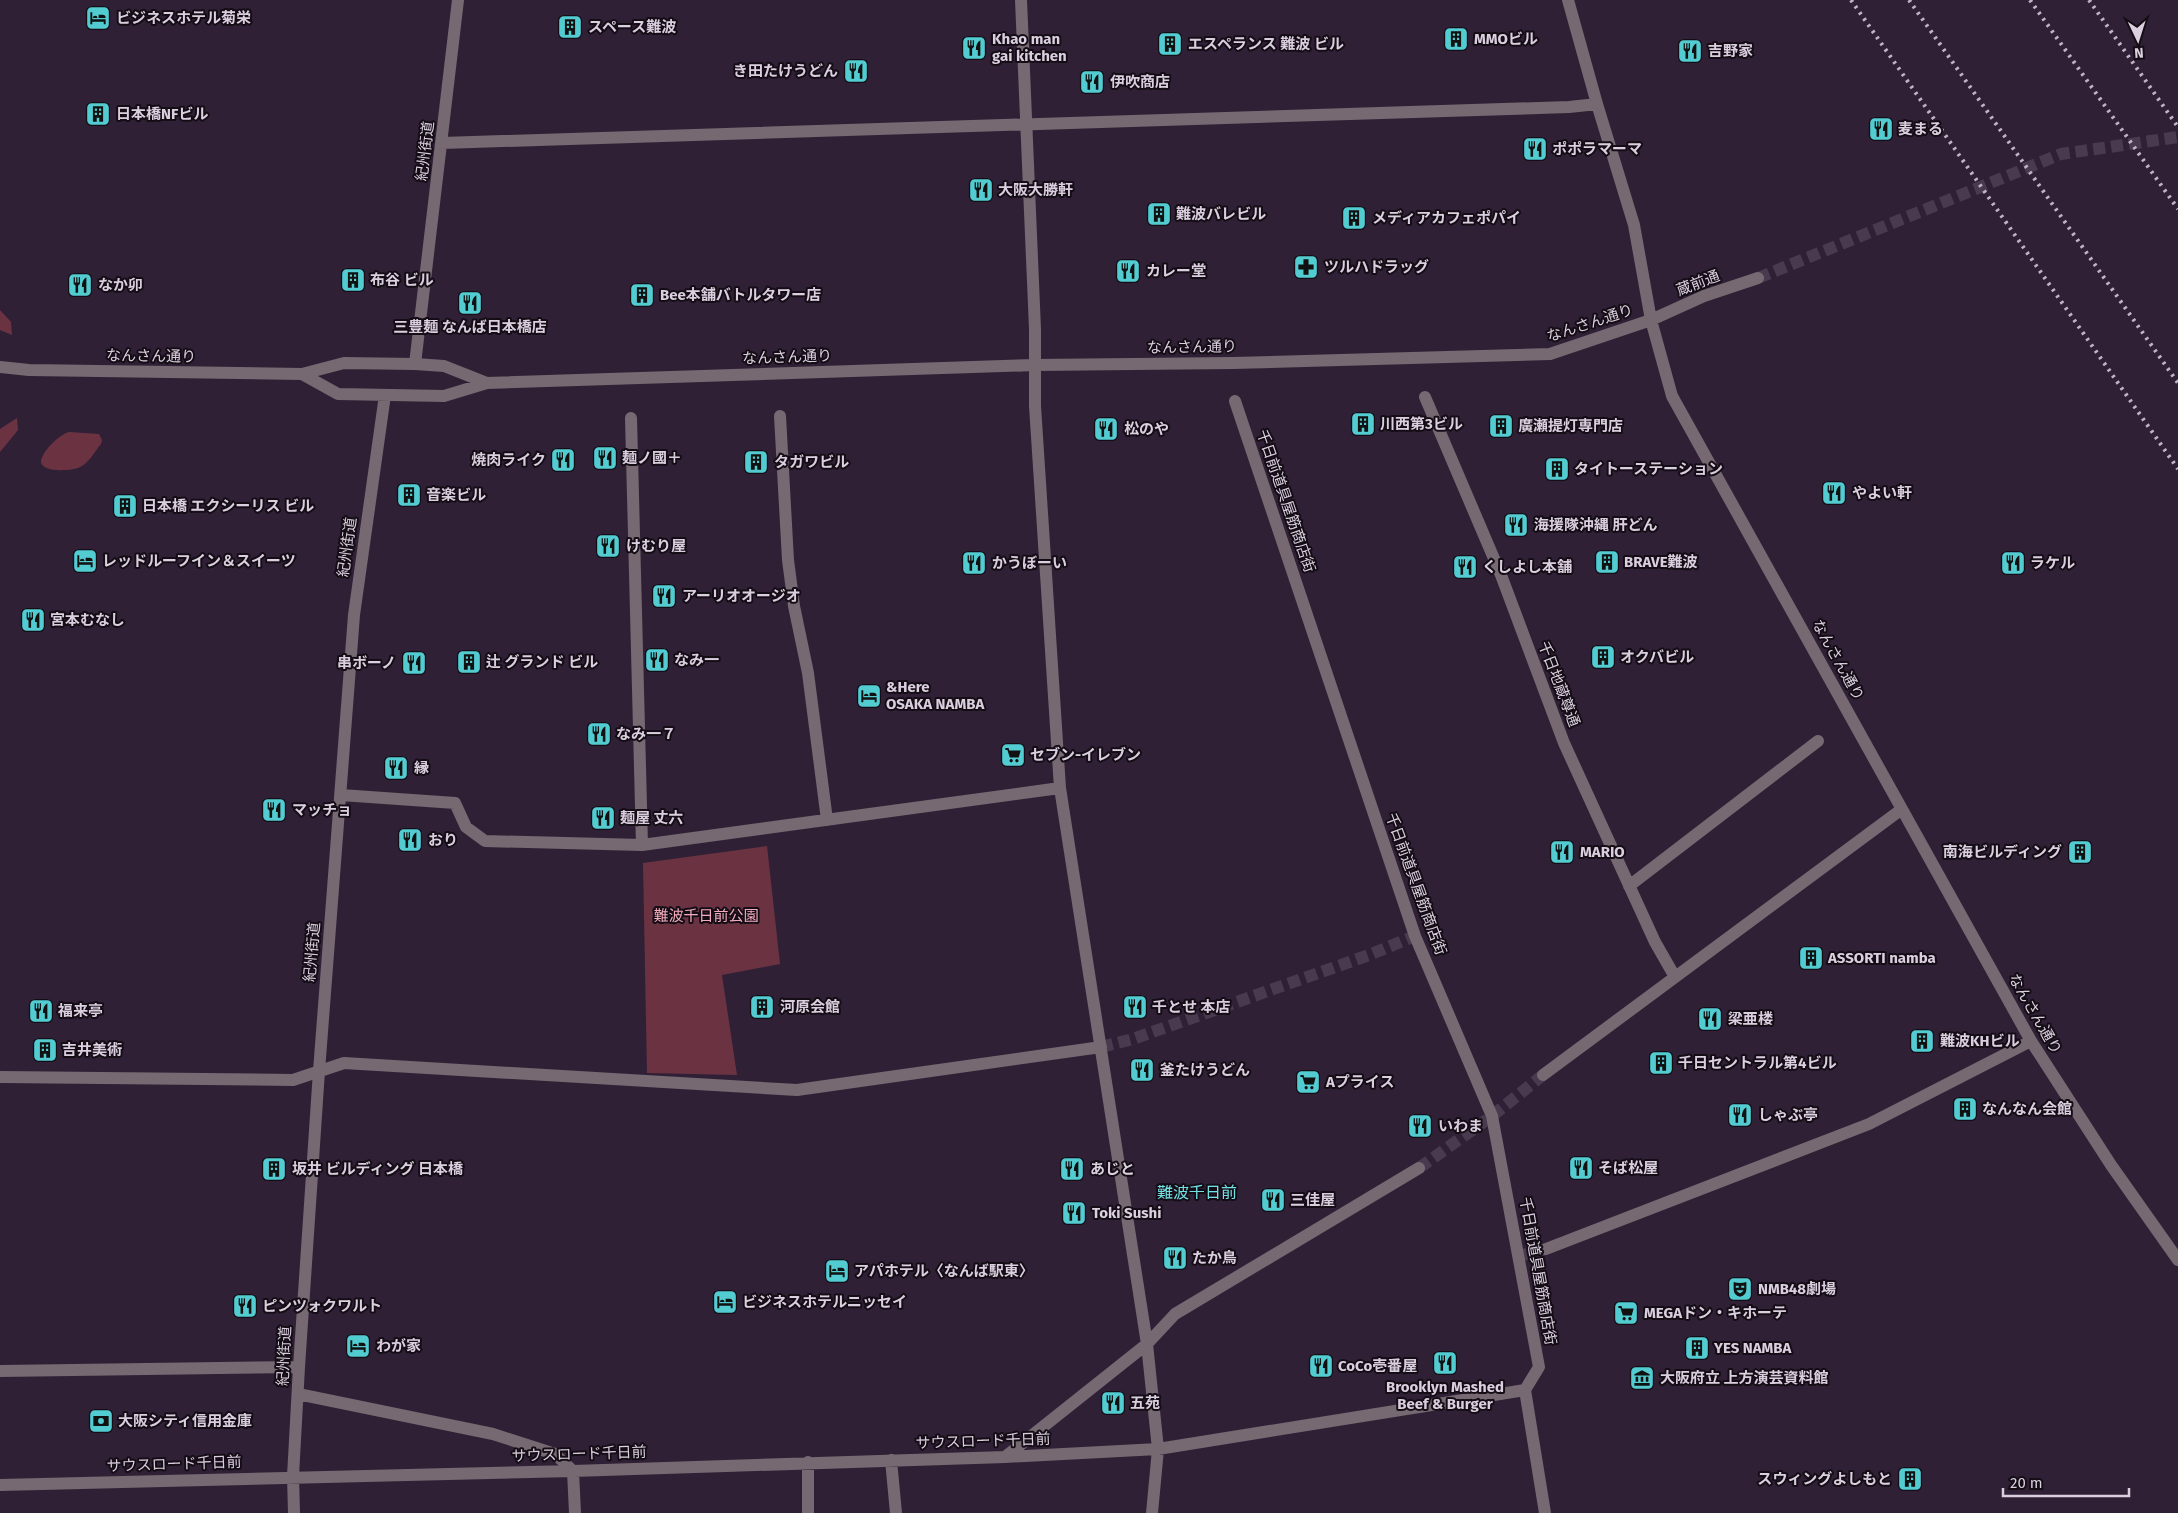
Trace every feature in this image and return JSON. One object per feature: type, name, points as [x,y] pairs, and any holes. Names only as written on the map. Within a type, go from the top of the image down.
[{"type":"street","name":"紀州街道","points":[[415,364],[458,0]]},
{"type":"street","points":[[1021,0],[1035,329],[1035,406],[1060,788],[1147,1344],[1158,1449],[1152,1513]]},
{"type":"street","points":[[1568,0],[1634,225],[1650,320]]},
{"type":"street","points":[[442,143],[1026,125],[1559,107],[1597,104]]},
{"type":"street","name":"蔵前通","points":[[1650,320],[1704,296],[1758,278]]},
{"type":"street","name":"なんさん通り","points":[[302,374],[338,394],[444,396],[487,383],[1035,365],[1224,363],[1550,354],[1650,320],[1672,396],[2031,1041],[2055,1081],[2178,1260]]},
{"type":"street","name":"なんさん通り","points":[[0,367],[28,370],[302,374],[344,363],[415,364],[444,366],[487,383]]},
{"type":"street","name":"紀州街道","points":[[294,1513],[293,1476],[318,1071],[354,615],[385,395]]},
{"type":"street","name":"千日地蔵尊通","points":[[1425,397],[1501,575],[1564,743],[1655,942],[1676,977]]},
{"type":"street","name":"千日前道具屋筋商店街","points":[[1235,401],[1415,936],[1492,1116],[1539,1368],[1525,1390]]},
{"type":"street","points":[[780,416],[788,560],[794,606],[808,673],[827,820]]},
{"type":"street","points":[[631,418],[642,845]]},
{"type":"street","points":[[1629,886],[1818,741]]},
{"type":"street","points":[[341,795],[455,804],[466,827],[485,841],[642,845],[1060,788]]},
{"type":"street","points":[[1543,1076],[1902,809]]},
{"type":"street","points":[[1546,1249],[1869,1124],[2031,1041]]},
{"type":"street","points":[[0,1077],[293,1080],[344,1063],[797,1090],[1100,1046]]},
{"type":"street","points":[[1005,1457],[1147,1344],[1174,1314],[1419,1168]]},
{"type":"street","points":[[0,1371],[299,1368]]},
{"type":"street","points":[[1525,1390],[1546,1513]]},
{"type":"street","name":"サウスロード千日前","points":[[0,1484],[573,1471],[1005,1457],[1158,1449],[1525,1390]]},
{"type":"street","points":[[298,1394],[493,1434],[555,1454],[573,1471],[575,1513]]},
{"type":"street","points":[[891,1460],[896,1513]]},
{"type":"street","points":[[808,1462],[808,1513]]},
{"type":"green space","points":[[0,310],[11,322],[12,335],[0,330]]},
{"type":"green space","points":[[17,418],[18,430],[0,452],[0,429]]},
{"type":"green space","points":[[69,432],[99,434],[102,440],[101,444],[86,463],[76,468],[58,470],[43,466],[41,462],[47,449],[61,436]]},
{"type":"green space","name":"難波千日前公園","points":[[767,846],[780,964],[722,975],[737,1075],[647,1073],[643,863]]},
{"type":"tunnel","points":[[1758,278],[2061,154],[2178,137]]},
{"type":"tunnel","points":[[1101,1047],[1133,1039],[1369,955],[1415,936]]},
{"type":"tunnel","points":[[1419,1168],[1492,1116],[1543,1075]]},
{"type":"tunnel","points":[[1519,1256],[1546,1249]]},
{"type":"railway","points":[[1851,0],[2178,469]]},
{"type":"railway","points":[[1909,0],[2178,383]]},
{"type":"railway","points":[[2030,0],[2178,209]]},
{"type":"railway","points":[[2089,0],[2178,127]]},
{"type":"place","name":"ビジネスホテル菊栄","points":[[98,18]]},
{"type":"place","name":"スペース難波","points":[[570,27]]},
{"type":"place","name":"MMOビル","points":[[1456,39]]},
{"type":"place","name":"エスペランス 難波 ビル","points":[[1170,44]]},
{"type":"place","name":"Khao man gai kitchen","points":[[974,48]]},
{"type":"place","name":"吉野家","points":[[1690,51]]},
{"type":"place","name":"き田たけうどん","points":[[856,71]]},
{"type":"place","name":"伊吹商店","points":[[1092,82]]},
{"type":"place","name":"日本橋NFビル","points":[[98,114]]},
{"type":"place","name":"麦まる","points":[[1881,129]]},
{"type":"place","name":"ポポラマーマ","points":[[1535,149]]},
{"type":"place","name":"大阪大勝軒","points":[[981,190]]},
{"type":"place","name":"難波バレビル","points":[[1159,214]]},
{"type":"place","name":"メディアカフェポパイ","points":[[1354,218]]},
{"type":"place","name":"ツルハドラッグ","points":[[1306,267]]},
{"type":"place","name":"カレー堂","points":[[1128,271]]},
{"type":"place","name":"布谷 ビル","points":[[353,280]]},
{"type":"place","name":"なか卯","points":[[80,285]]},
{"type":"place","name":"Bee本舗バトルタワー店","points":[[642,295]]},
{"type":"place","name":"三豊麺 なんば日本橋店","points":[[470,303]]},
{"type":"place","name":"川西第3ビル","points":[[1363,424]]},
{"type":"place","name":"廣瀬提灯専門店","points":[[1501,426]]},
{"type":"place","name":"松のや","points":[[1106,429]]},
{"type":"place","name":"麺ノ國＋","points":[[605,458]]},
{"type":"place","name":"焼肉ライク","points":[[563,460]]},
{"type":"place","name":"タガワビル","points":[[756,462]]},
{"type":"place","name":"タイトーステーション","points":[[1557,469]]},
{"type":"place","name":"やよい軒","points":[[1834,493]]},
{"type":"place","name":"音楽ビル","points":[[409,495]]},
{"type":"place","name":"日本橋 エクシーリス ビル","points":[[125,506]]},
{"type":"place","name":"海援隊沖縄 肝どん","points":[[1516,525]]},
{"type":"place","name":"けむり屋","points":[[608,546]]},
{"type":"place","name":"レッドルーフイン＆スイーツ","points":[[85,561]]},
{"type":"place","name":"BRAVE難波","points":[[1607,562]]},
{"type":"place","name":"かうぼーい","points":[[974,563]]},
{"type":"place","name":"ラケル","points":[[2013,563]]},
{"type":"place","name":"くしよし本舗","points":[[1465,567]]},
{"type":"place","name":"アーリオオージオ","points":[[664,596]]},
{"type":"place","name":"宮本むなし","points":[[33,620]]},
{"type":"place","name":"オクバビル","points":[[1603,657]]},
{"type":"place","name":"なみ一","points":[[657,660]]},
{"type":"place","name":"辻 グランド ビル","points":[[469,662]]},
{"type":"place","name":"串ボーノ","points":[[414,663]]},
{"type":"place","name":"&Here OSAKA NAMBA","points":[[869,696]]},
{"type":"place","name":"なみ一７","points":[[599,734]]},
{"type":"place","name":"セブン-イレブン","points":[[1013,755]]},
{"type":"place","name":"縁","points":[[396,768]]},
{"type":"place","name":"マッチョ","points":[[274,810]]},
{"type":"place","name":"麺屋 丈六","points":[[603,818]]},
{"type":"place","name":"おり","points":[[410,840]]},
{"type":"place","name":"MARIO","points":[[1562,852]]},
{"type":"place","name":"南海ビルディング","points":[[2080,852]]},
{"type":"place","name":"ASSORTI namba","points":[[1811,958]]},
{"type":"place","name":"河原会館","points":[[762,1007]]},
{"type":"place","name":"千とせ 本店","points":[[1135,1007]]},
{"type":"place","name":"福来亭","points":[[41,1011]]},
{"type":"place","name":"梁亜楼","points":[[1710,1019]]},
{"type":"place","name":"難波KHビル","points":[[1922,1041]]},
{"type":"place","name":"吉井美術","points":[[45,1050]]},
{"type":"place","name":"千日セントラル第4ビル","points":[[1661,1063]]},
{"type":"place","name":"釜たけうどん","points":[[1142,1070]]},
{"type":"place","name":"Aプライス","points":[[1308,1082]]},
{"type":"place","name":"なんなん会館","points":[[1965,1109]]},
{"type":"place","name":"しゃぶ亭","points":[[1740,1115]]},
{"type":"place","name":"いわま","points":[[1420,1126]]},
{"type":"place","name":"そば松屋","points":[[1581,1168]]},
{"type":"place","name":"坂井 ビルディング 日本橋","points":[[274,1169]]},
{"type":"place","name":"あじと","points":[[1072,1169]]},
{"type":"place","name":"三佳屋","points":[[1273,1200]]},
{"type":"place","name":"Toki Sushi","points":[[1074,1213]]},
{"type":"place","name":"たか鳥","points":[[1175,1258]]},
{"type":"place","name":"アパホテル〈なんば駅東〉","points":[[837,1271]]},
{"type":"place","name":"NMB48劇場","points":[[1740,1289]]},
{"type":"place","name":"ビジネスホテルニッセイ","points":[[725,1302]]},
{"type":"place","name":"ピンツォクワルト","points":[[245,1306]]},
{"type":"place","name":"MEGAドン・キホーテ","points":[[1626,1313]]},
{"type":"place","name":"わが家","points":[[358,1346]]},
{"type":"place","name":"YES NAMBA","points":[[1697,1348]]},
{"type":"place","name":"Brooklyn Mashed Beef & Burger","points":[[1445,1363]]},
{"type":"place","name":"CoCo壱番屋","points":[[1321,1366]]},
{"type":"place","name":"大阪府立 上方演芸資料館","points":[[1642,1378]]},
{"type":"place","name":"五苑","points":[[1113,1403]]},
{"type":"place","name":"大阪シティ信用金庫","points":[[101,1421]]},
{"type":"place","name":"スウィングよしもと","points":[[1910,1479]]},
{"type":"district","name":"難波千日前","points":[[1197,1192]]}]
